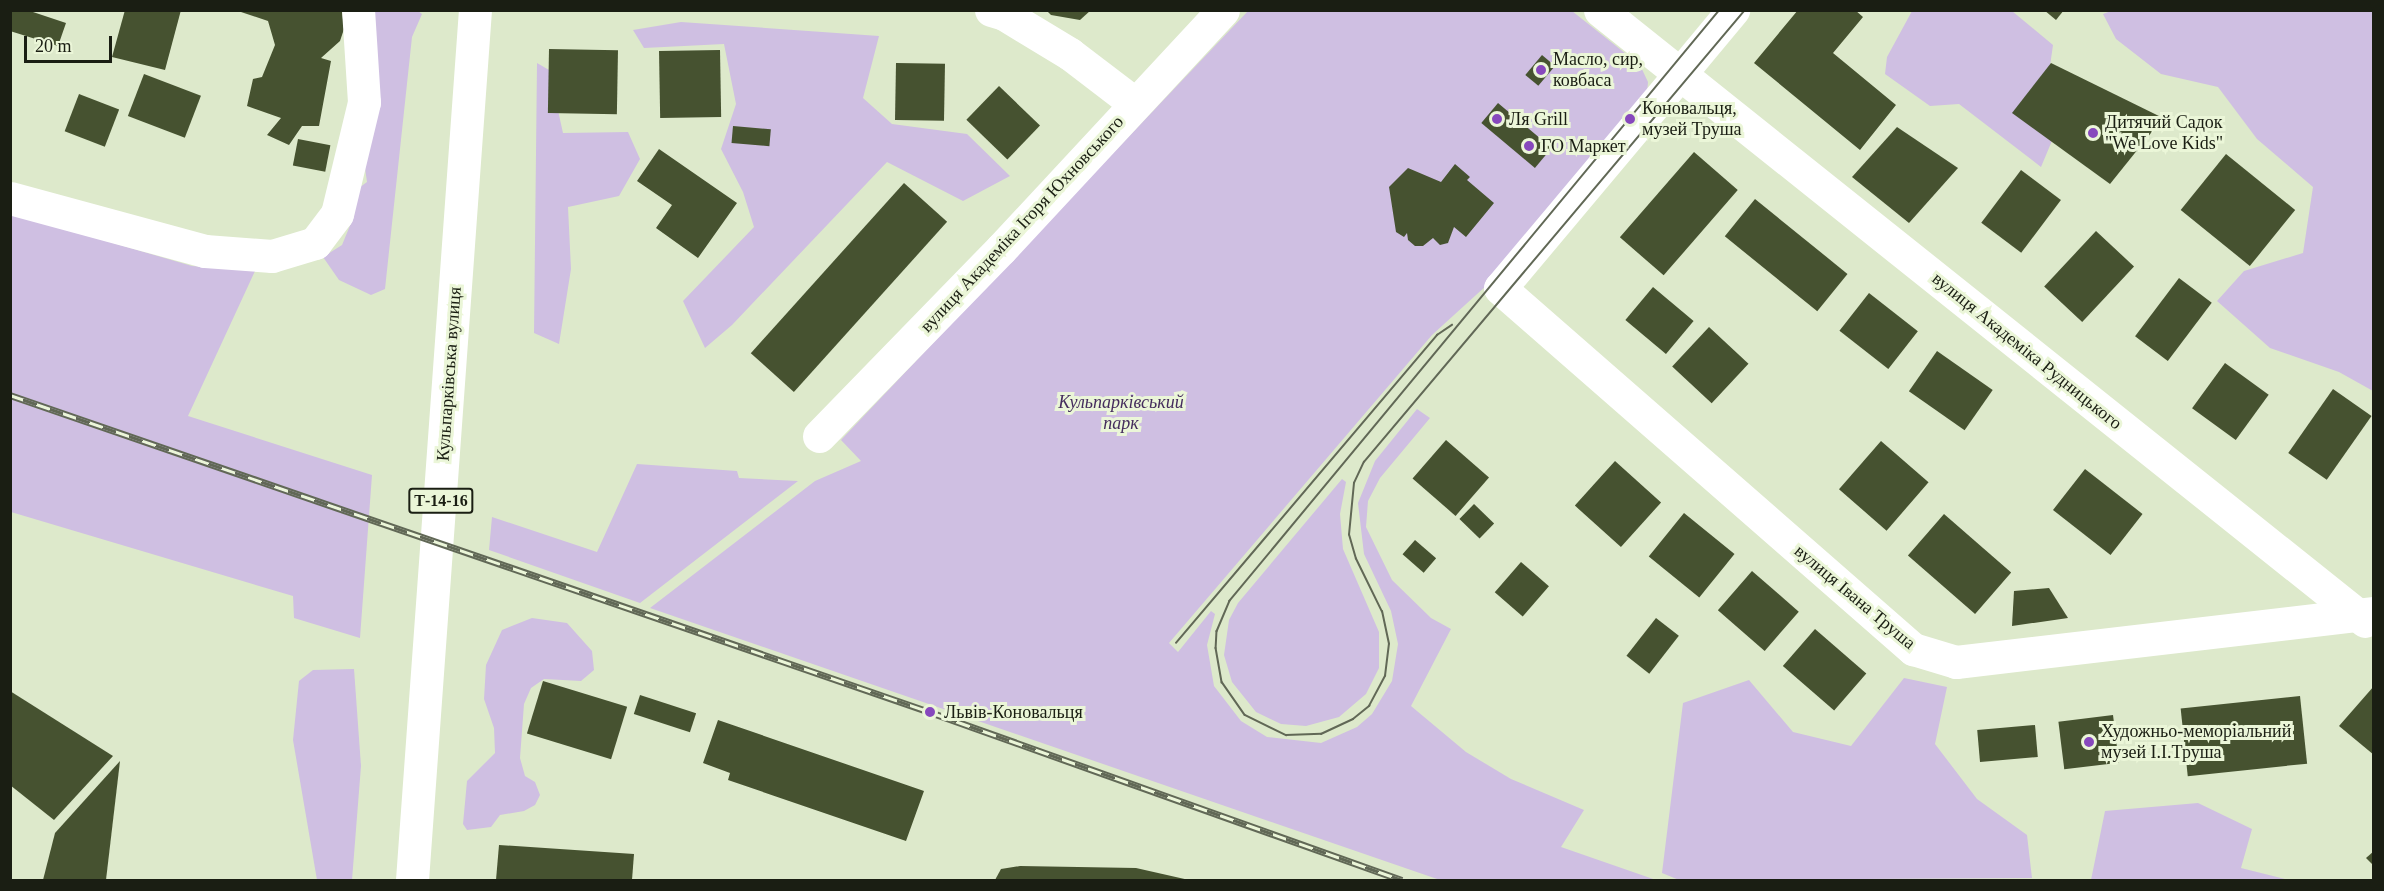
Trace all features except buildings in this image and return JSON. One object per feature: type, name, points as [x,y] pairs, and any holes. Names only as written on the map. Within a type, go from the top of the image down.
[{"type":"street","points":[[10,198],[205,251],[272,256],[315,243],[337,214],[364,102],[358,10]]},
{"type":"street","name":"Кульпарківська вулиця","points":[[412,880],[475,10]]},
{"type":"street","points":[[991,10],[1004,14],[1070,54],[1134,103]]},
{"type":"street","name":"вулиця Академіка Ігоря Юхновського","points":[[819,436],[1001,249],[1134,103],[1223,10]]},
{"type":"street","name":"вулиця Академіка Рудницького","points":[[1600,10],[1679,75],[2368,618]]},
{"type":"street","points":[[1679,75],[1732,10]]},
{"type":"street","name":"вулиця Івана Труша","points":[[1679,75],[1500,288],[1913,649],[1956,662],[2368,618]]},
{"type":"green space","points":[[364,11],[418,11],[422,14],[412,37],[385,289],[371,295],[339,280],[323,257],[342,245],[354,216],[356,190],[367,182],[354,91]]},
{"type":"green space","name":"Кульпарківський парк","points":[[1248,11],[1572,11],[1640,65],[1648,82],[1647,93],[1487,285],[1432,335],[1169,643],[1178,652],[1211,611],[1215,614],[1207,645],[1214,686],[1241,721],[1267,737],[1321,743],[1357,727],[1372,714],[1392,681],[1398,644],[1391,611],[1364,554],[1358,503],[1375,461],[1417,409],[1430,418],[1380,478],[1368,501],[1366,527],[1392,580],[1431,618],[1451,629],[1411,706],[1466,752],[1511,779],[1584,810],[1561,847],[1656,880],[1440,880],[650,608],[815,481],[861,461],[841,440]]},
{"type":"green space","points":[[1912,11],[2012,11],[2053,45],[2049,73],[2054,136],[2041,167],[1959,104],[1930,106],[1885,74],[1887,57]]},
{"type":"green space","points":[[2111,11],[2373,11],[2373,391],[2339,372],[2270,348],[2217,301],[2244,271],[2303,253],[2313,187],[2257,139],[2218,87],[2161,74],[2116,39],[2103,14]]},
{"type":"green space","points":[[681,22],[879,36],[863,98],[892,124],[967,134],[1010,176],[963,201],[887,162],[732,325],[705,348],[683,301],[754,227],[743,192],[721,149],[736,104],[724,44],[644,48],[633,30]]},
{"type":"green space","points":[[537,63],[549,70],[563,133],[628,132],[640,159],[619,196],[568,207],[571,269],[559,344],[534,333]]},
{"type":"green space","points":[[10,213],[192,266],[255,271],[188,416],[372,475],[360,638],[294,618],[293,596],[11,512]]},
{"type":"green space","points":[[637,464],[737,471],[739,478],[798,481],[640,603],[489,550],[492,517],[597,552]]},
{"type":"green space","points":[[1342,479],[1346,482],[1340,514],[1343,549],[1379,632],[1379,668],[1366,694],[1339,717],[1306,726],[1281,724],[1256,712],[1232,682],[1224,655],[1229,620],[1238,603]]},
{"type":"green space","points":[[532,618],[567,623],[592,651],[594,670],[581,681],[544,679],[531,688],[524,704],[520,758],[525,776],[535,782],[540,795],[535,805],[524,811],[500,815],[491,827],[467,830],[463,824],[467,781],[495,753],[494,728],[484,699],[486,665],[502,630]]},
{"type":"green space","points":[[354,669],[361,766],[352,880],[317,880],[293,740],[299,681],[313,670]]},
{"type":"green space","points":[[1904,678],[1947,687],[1935,744],[1977,799],[2027,835],[2032,878],[1679,880],[1662,873],[1683,703],[1749,680],[1793,732],[1851,746]]},
{"type":"green space","points":[[2198,803],[2252,829],[2241,868],[2289,880],[2091,880],[2105,811]]},
{"type":"tram line","points":[[1720,10],[1230,601],[1217,631],[1216,648],[1222,682],[1245,715],[1286,735],[1321,734],[1353,719],[1369,706],[1385,676],[1389,644],[1382,612],[1356,559],[1349,535],[1354,483],[1364,462],[1745,10]]},
{"type":"tram line","points":[[1176,643],[1437,335],[1452,325]]},
{"type":"railway","points":[[10,395],[930,712],[1402,880]]},
{"type":"place","name":"Масло, сир, ковбаса","points":[[1541,70]]},
{"type":"place","name":"Ля Grill","points":[[1497,119]]},
{"type":"place","name":"Коновальця, музей Труша","points":[[1630,119]]},
{"type":"place","name":"Дитячий Садок \"We Love Kids\"","points":[[2093,133]]},
{"type":"place","name":"ГО Маркет","points":[[1529,146]]},
{"type":"place","name":"Львів-Коновальця","points":[[930,712]]},
{"type":"place","name":"Художньо-меморіальний музей І.І.Труша","points":[[2089,742]]}]
